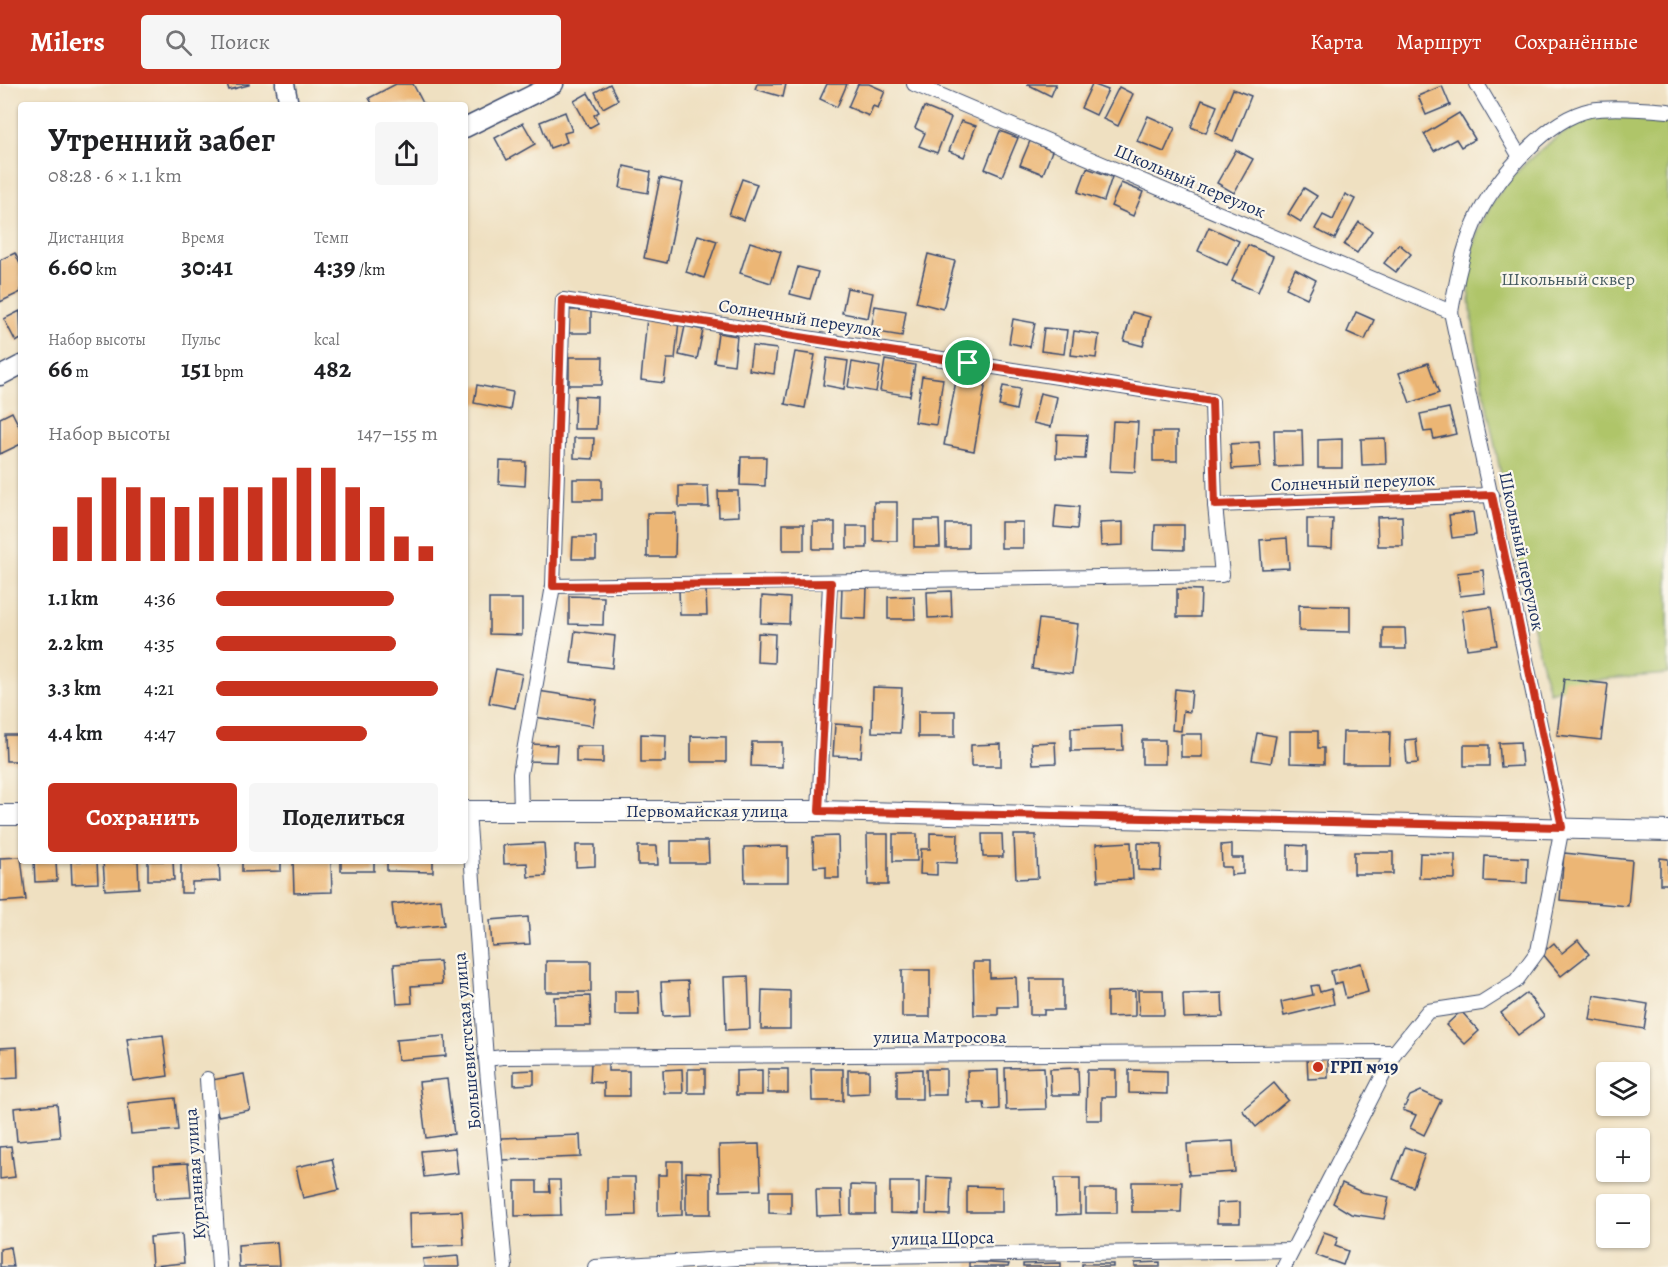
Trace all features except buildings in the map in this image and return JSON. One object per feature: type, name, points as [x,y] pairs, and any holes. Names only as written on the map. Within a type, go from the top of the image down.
[{"type":"main road","name":"Первомайская улица","points":[[468,811],[819,811],[1668,831]]},
{"type":"main road","points":[[0,815],[18,815]]},
{"type":"street","points":[[285,84],[288,102]]},
{"type":"street","points":[[468,127],[554,84]]},
{"type":"street","name":"Школьный переулок","points":[[914,84],[1451,312],[1562,827],[1538,951],[1516,981],[1480,1003],[1428,1011],[1395,1052],[1284,1267]]},
{"type":"street","points":[[1477,84],[1520,157]]},
{"type":"street","points":[[1451,312],[1457,279],[1471,229],[1490,191],[1546,131],[1589,110],[1668,111]]},
{"type":"street","name":"Солнечный переулок","points":[[521,811],[520,774],[553,586],[562,300],[1212,401],[1215,505],[1222,575],[553,586]]},
{"type":"street","points":[[0,376],[18,367]]},
{"type":"street","name":"Солнечный переулок","points":[[1215,505],[1492,495]]},
{"type":"street","points":[[819,811],[831,583]]},
{"type":"street","name":"Большевистская улица","points":[[468,824],[486,1059],[506,1267]]},
{"type":"street","name":"улица Матросова","points":[[486,1059],[503,1057],[1395,1052]]},
{"type":"street","name":"Курганная улица","points":[[207,1079],[219,1267]]},
{"type":"street","name":"улица Щорса","points":[[596,1267],[740,1258],[1292,1250]]},
{"type":"green space","name":"Школьный сквер","points":[[1596,115],[1638,115],[1668,121],[1668,674],[1590,680],[1549,692],[1525,591],[1484,391],[1473,328],[1467,269],[1475,240],[1485,217],[1498,195],[1514,175],[1552,141]]},
{"type":"place","name":"ГРП №19","points":[[1318,1067]]},
{"type":"route","points":[[562,300],[968,363],[1212,401],[1215,505],[1492,495],[1562,827],[819,811],[831,583],[553,586],[562,300]]}]
